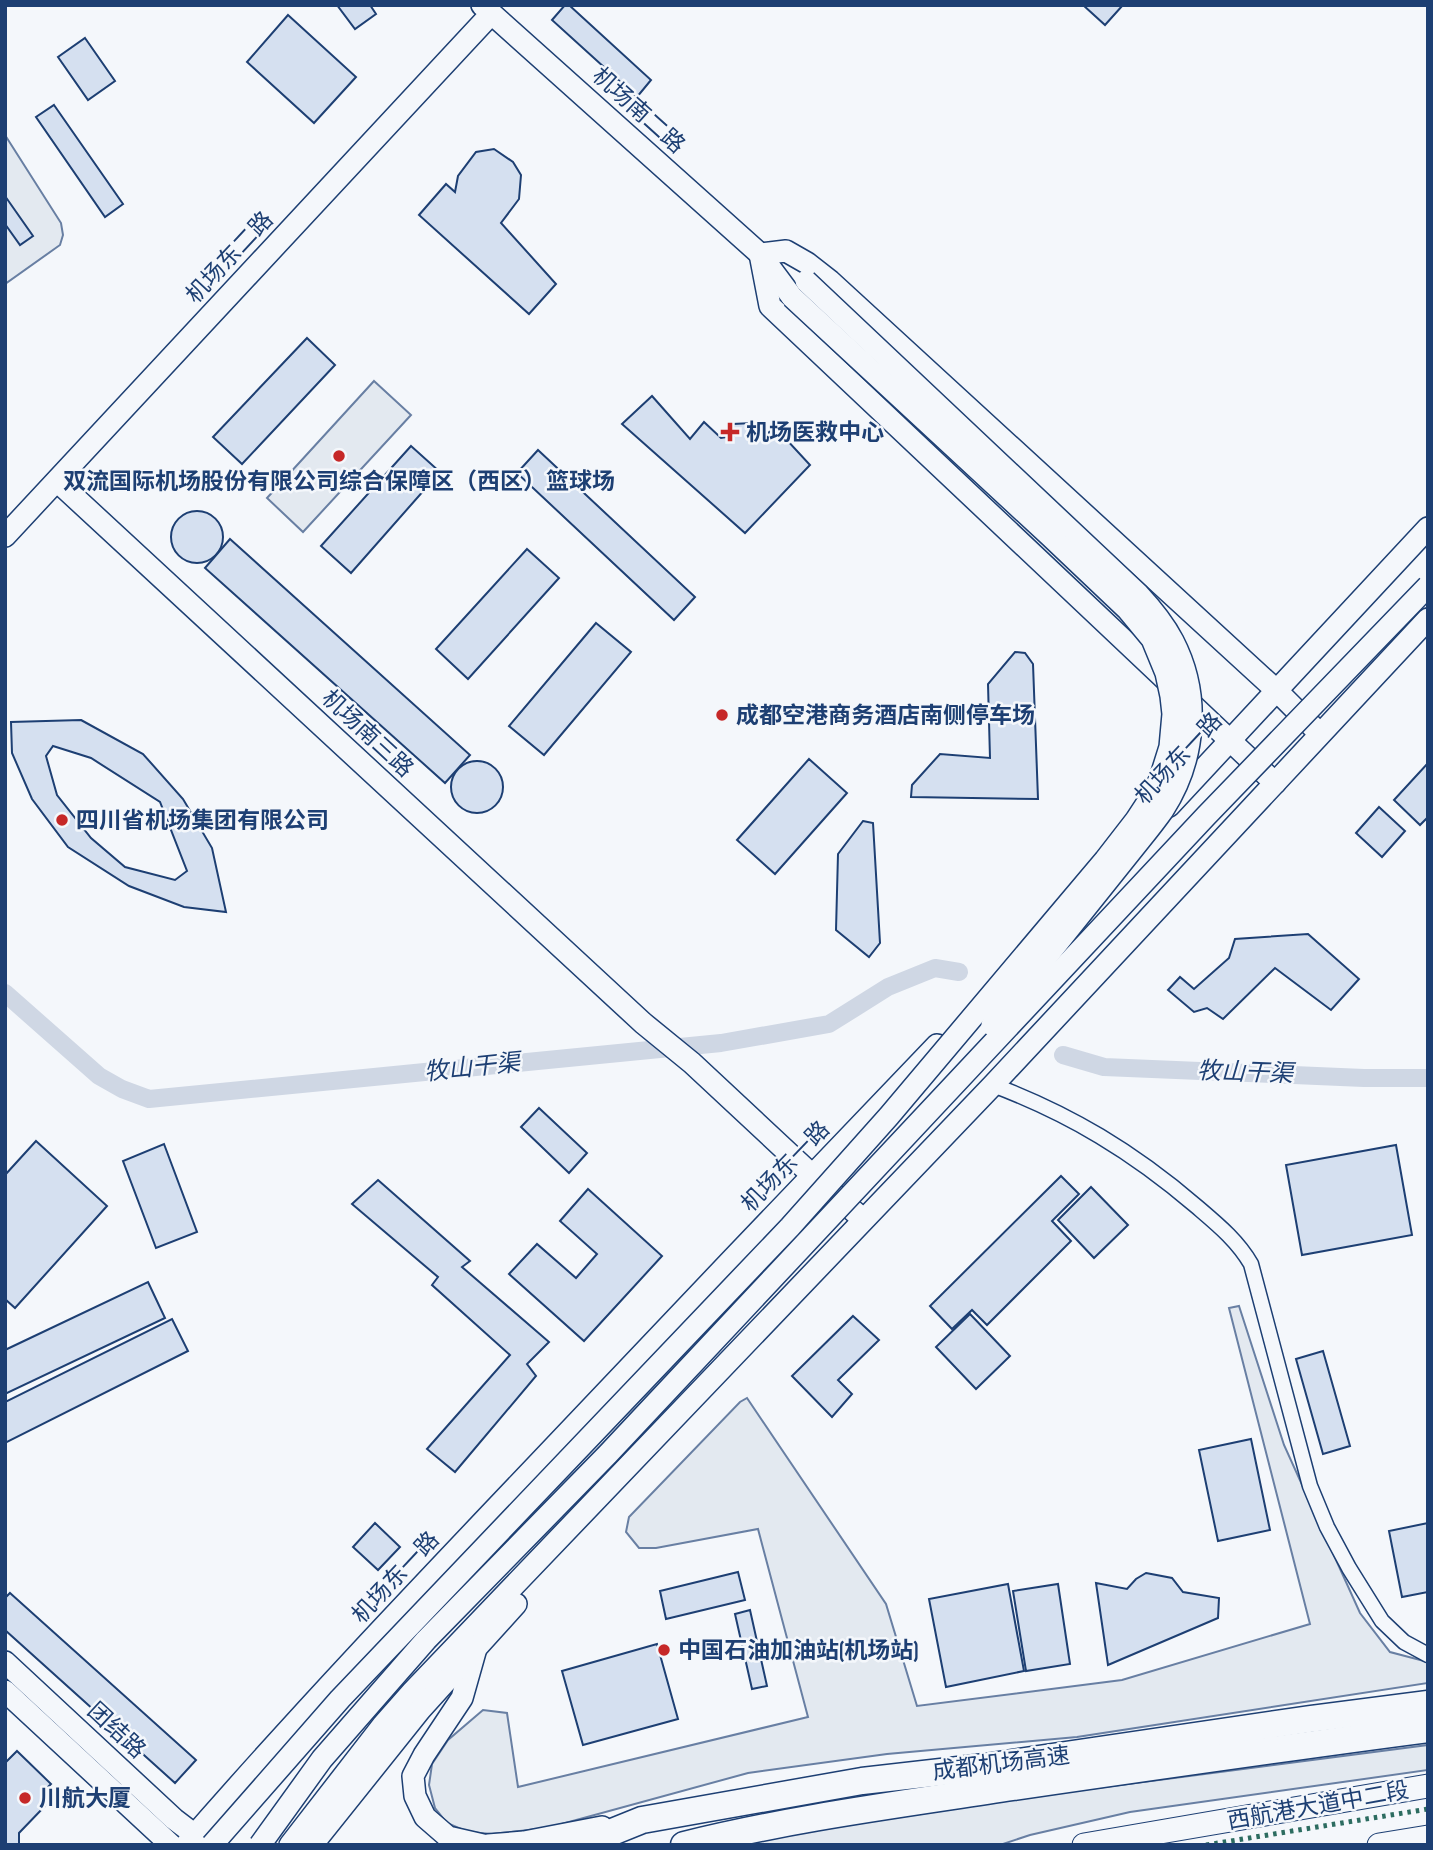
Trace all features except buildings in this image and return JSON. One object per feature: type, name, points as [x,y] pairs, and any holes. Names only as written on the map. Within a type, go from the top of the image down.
[{"type":"highway","name":"成都机场高速","points":[[684,1845],[796,1821],[1282,1736],[1428,1704]]},
{"type":"highway","name":"成都机场高速","points":[[580,1845],[642,1820],[863,1781],[1282,1736],[1428,1729]]},
{"type":"main road","name":"西航港大道中二段","points":[[1084,1845],[1428,1786]]},
{"type":"main road","points":[[1379,1845],[1428,1837]]},
{"type":"street","name":"机场南二路","points":[[486,9],[761,254],[793,270],[799,289]]},
{"type":"street","name":"机场东二路","points":[[5,536],[486,9]]},
{"type":"street","points":[[1275,783],[770,306],[761,254],[786,251],[830,281],[1321,734]]},
{"type":"street","points":[[799,289],[1138,594],[1172,639],[1182,661],[1190,697],[1192,726],[1187,754],[1177,783],[1162,811],[902,1140]]},
{"type":"street","points":[[197,1841],[340,1699],[790,1227],[880,1126],[1105,860],[1136,820],[1160,779],[1170,747],[1173,714],[1166,673],[1152,639],[1128,610],[799,289]]},
{"type":"street","name":"机场南三路","points":[[57,481],[643,1023],[692,1063],[864,1220]]},
{"type":"street","name":"机场东一路","points":[[197,1841],[312,1703],[812,1175],[1147,830],[1428,528]]},
{"type":"street","points":[[260,1845],[330,1749],[426,1640],[608,1454],[1206,816],[1428,586]]},
{"type":"street","points":[[1345,708],[1428,604]]},
{"type":"street","points":[[290,1845],[383,1724],[413,1691],[993,1085],[1428,619]]},
{"type":"street","points":[[993,1085],[1049,1108],[1089,1129],[1168,1182],[1226,1231],[1242,1250],[1251,1264],[1310,1486],[1327,1527],[1382,1621],[1404,1642],[1428,1655]]},
{"type":"street","points":[[312,1845],[420,1710],[636,1476],[688,1415],[712,1378]]},
{"type":"street","points":[[476,1647],[462,1698],[413,1776],[415,1796],[425,1817],[448,1837],[486,1845],[524,1842],[642,1820]]},
{"type":"street","name":"团结路","points":[[5,1662],[197,1841]]},
{"type":"street","points":[[5,1691],[172,1845]]},
{"type":"shaded area","points":[[5,135],[61,223],[63,235],[60,245],[5,284]]},
{"type":"shaded area","name":"双流国际机场股份有限公司综合保障区（西区）篮球场","points":[[374,381],[411,415],[303,532],[267,498]]},
{"type":"shaded area","points":[[1239,1306],[1284,1445],[1360,1613],[1390,1652],[1428,1662],[1428,1683],[1077,1737],[887,1754],[748,1773],[547,1828],[492,1834],[468,1832],[447,1823],[435,1808],[429,1785],[432,1764],[448,1740],[483,1710],[507,1713],[518,1787],[808,1717],[758,1529],[656,1548],[639,1548],[626,1532],[629,1517],[740,1402],[747,1398],[886,1604],[917,1706],[1122,1680],[1310,1624],[1229,1308]]},
{"type":"shaded area","points":[[1428,1745],[1428,1770],[1130,1812],[1030,1835],[1000,1845],[724,1845],[928,1810]]},
{"type":"waterway","name":"牧山干渠","points":[[5,993],[99,1076],[122,1089],[149,1099],[721,1043],[829,1024],[888,987],[935,968],[959,972]]},
{"type":"waterway","name":"牧山干渠","points":[[1063,1055],[1104,1067],[1364,1078],[1428,1078]]},
{"type":"hedge","points":[[1206,1845],[1428,1809]]},
{"type":"place","name":"机场医救中心","points":[[730,432]]},
{"type":"place","name":"双流国际机场股份有限公司综合保障区（西区）篮球场","points":[[339,456]]},
{"type":"place","name":"成都空港商务酒店南侧停车场","points":[[722,715]]},
{"type":"place","name":"四川省机场集团有限公司","points":[[62,820]]},
{"type":"place","name":"中国石油加油站(机场站)","points":[[664,1650]]},
{"type":"place","name":"川航大厦","points":[[25,1798]]}]
